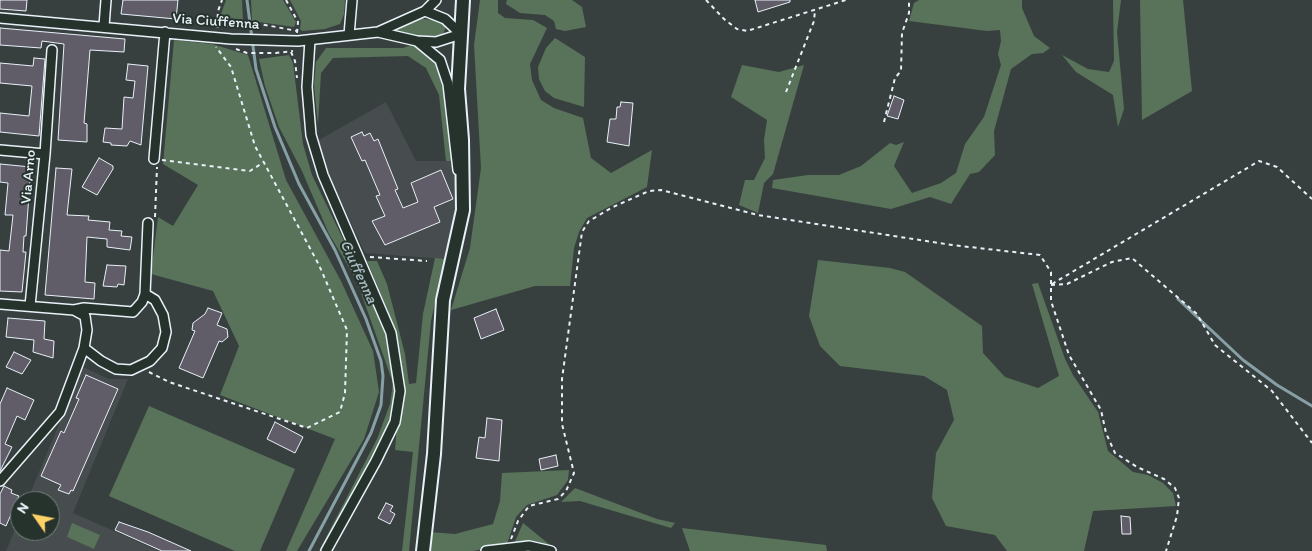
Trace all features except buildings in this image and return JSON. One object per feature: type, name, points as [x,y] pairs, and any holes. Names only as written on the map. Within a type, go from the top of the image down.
[{"type":"main road","points":[[423,551],[434,454],[443,300],[463,210],[458,89],[463,0]]},
{"type":"street","points":[[104,26],[106,0]]},
{"type":"street","points":[[349,35],[352,0]]},
{"type":"street","name":"Via Ciuffenna","points":[[0,18],[165,32],[230,43],[298,41],[378,32],[425,11],[436,0]]},
{"type":"street","points":[[378,32],[417,41],[436,42],[461,34],[445,19],[425,11]]},
{"type":"street","points":[[154,159],[165,32]]},
{"type":"street","points":[[310,40],[307,87],[310,135],[323,175],[360,257],[390,333],[400,391],[395,422],[376,461],[326,551]]},
{"type":"street","points":[[417,41],[440,60],[448,84],[457,164],[463,186]]},
{"type":"street","name":"Via Arno","points":[[30,306],[45,154],[52,50]]},
{"type":"street","points":[[0,150],[45,154]]},
{"type":"street","points":[[0,304],[74,310],[84,308],[133,312],[146,294],[148,224]]},
{"type":"street","points":[[84,348],[101,361],[116,369],[131,370],[150,361],[162,348],[166,332],[164,315],[155,300],[146,294]]},
{"type":"street","points":[[0,481],[60,412],[84,348],[87,330],[85,316],[74,310]]},
{"type":"street","points":[[486,551],[529,546],[551,551]]},
{"type":"path","points":[[217,26],[218,11],[222,0]]},
{"type":"path","points":[[230,43],[247,52],[298,50],[298,22],[286,0]]},
{"type":"path","points":[[706,0],[724,19],[737,29],[747,31],[846,0]]},
{"type":"path","points":[[884,122],[895,78],[901,71],[902,33],[909,13],[909,0]]},
{"type":"path","points":[[786,92],[814,21],[815,10]]},
{"type":"path","points":[[234,25],[255,23],[297,31]]},
{"type":"path","points":[[138,366],[168,382],[308,428],[340,412],[345,393],[347,330],[319,265],[255,146],[231,67],[214,45]]},
{"type":"path","points":[[154,159],[250,171],[264,162]]},
{"type":"path","points":[[148,224],[155,218],[158,168],[154,159]]},
{"type":"path","points":[[1051,284],[1259,161],[1277,167],[1312,199]]},
{"type":"path","points":[[508,548],[518,521],[529,506],[558,499],[566,492],[574,473],[562,424],[562,379],[574,299],[579,241],[589,221],[613,207],[649,191],[661,190],[758,215],[952,246],[1040,256],[1051,272],[1051,300],[1068,355],[1100,410],[1106,433],[1115,453],[1137,467],[1164,479],[1175,488],[1179,498],[1177,516],[1166,551]]},
{"type":"path","points":[[360,257],[427,260]]},
{"type":"path","points":[[1051,284],[1067,284],[1112,262],[1132,258],[1197,314],[1215,345],[1272,391],[1312,443]]},
{"type":"shaded area","points":[[386,102],[416,161],[452,161],[458,196],[445,259],[365,253],[326,169],[317,141]]},
{"type":"shaded area","points":[[83,367],[109,379],[128,379],[73,513],[159,551],[6,551],[10,541],[60,541],[60,491],[31,491]]},
{"type":"green space","points":[[226,0],[242,0],[243,21],[232,22],[223,20],[221,14]]},
{"type":"green space","points":[[251,0],[283,0],[296,22],[294,27],[252,21]]},
{"type":"green space","points":[[290,0],[345,0],[344,14],[340,24],[325,29],[302,31],[300,29],[301,21]]},
{"type":"green space","points":[[480,0],[498,0],[498,13],[505,18],[533,20],[547,28],[530,64],[532,80],[541,100],[554,108],[583,118],[591,158],[611,173],[652,150],[647,187],[587,218],[579,232],[574,248],[570,286],[535,286],[451,310],[470,248],[481,168],[474,45]]},
{"type":"green space","points":[[507,0],[572,0],[582,7],[586,27],[565,31],[556,29],[554,21],[545,15],[520,13],[506,4]]},
{"type":"green space","points":[[919,0],[1022,0],[1022,8],[1034,36],[1050,48],[1043,53],[1032,54],[1011,69],[994,131],[995,155],[979,172],[970,174],[951,204],[930,197],[891,209],[772,188],[773,180],[808,175],[839,175],[861,166],[890,143],[896,145],[904,142],[894,166],[912,193],[941,183],[956,173],[965,144],[984,117],[1001,65],[998,54],[1001,41],[1000,30],[987,31],[909,21],[914,3]]},
{"type":"green space","points":[[1113,0],[1121,0],[1117,32],[1124,109],[1118,127],[1113,95],[1076,72],[1062,55],[1088,69],[1109,72],[1114,61]]},
{"type":"green space","points":[[1140,0],[1183,0],[1192,91],[1142,120]]},
{"type":"green space","points":[[422,19],[440,20],[446,26],[443,35],[437,38],[428,38],[403,32],[393,32],[394,30]]},
{"type":"green space","points":[[555,38],[585,57],[584,107],[554,98],[545,91],[539,79],[538,67],[546,48]]},
{"type":"green space","points":[[174,40],[212,44],[248,55],[286,180],[341,281],[373,351],[379,392],[364,439],[297,551],[286,551],[335,439],[220,395],[239,346],[213,291],[151,274],[158,217],[173,226],[198,185],[163,164]]},
{"type":"green space","points":[[414,44],[423,49],[436,64],[444,92],[452,161],[446,161],[439,95],[426,68],[408,56],[333,58],[321,73],[318,125],[314,85],[316,62],[326,48],[403,48]]},
{"type":"green space","points":[[289,55],[293,63],[303,144],[312,175],[378,311],[392,356],[397,390],[392,421],[363,480],[324,551],[319,551],[377,439],[390,404],[393,383],[356,279],[329,234],[302,171],[279,127],[265,86],[259,59]]},
{"type":"green space","points":[[742,65],[779,72],[804,65],[773,174],[764,183],[758,213],[739,205],[745,180],[754,180],[765,158],[764,140],[767,120],[731,97]]},
{"type":"green space","points":[[435,258],[445,259],[431,321],[409,551],[402,551],[413,452],[395,450],[397,424],[404,394],[400,363],[388,311],[367,261],[377,261],[387,284],[405,354],[409,384],[416,383],[423,314]]},
{"type":"green space","points":[[818,260],[890,268],[905,272],[982,326],[983,353],[1005,377],[1038,388],[1059,376],[1032,284],[1038,283],[1065,359],[1073,375],[1098,412],[1108,451],[1133,472],[1148,475],[1163,483],[1173,493],[1176,506],[1093,511],[1084,551],[1007,551],[995,535],[946,526],[932,498],[936,453],[954,420],[947,390],[924,376],[840,366],[820,346],[809,316]]},
{"type":"green space","points":[[149,406],[295,469],[260,551],[235,551],[109,496]]},
{"type":"green space","points":[[569,470],[568,480],[557,495],[527,505],[516,517],[507,544],[473,551],[427,551],[429,532],[455,534],[493,524],[500,501],[502,473]]},
{"type":"green space","points":[[575,488],[657,519],[675,523],[671,528],[580,501],[561,502]]},
{"type":"green space","points":[[72,523],[100,535],[94,549],[67,537]]},
{"type":"green space","points":[[523,523],[555,549],[532,544],[514,544]]},
{"type":"green space","points":[[682,528],[826,545],[827,551],[690,551]]},
{"type":"waterway","name":"Ciuffenna","points":[[247,0],[256,69],[275,127],[299,184],[335,250],[366,319],[381,361],[383,376],[381,405],[371,433],[309,551]]},
{"type":"waterway","points":[[1178,299],[1243,360],[1277,385],[1312,406]]}]
